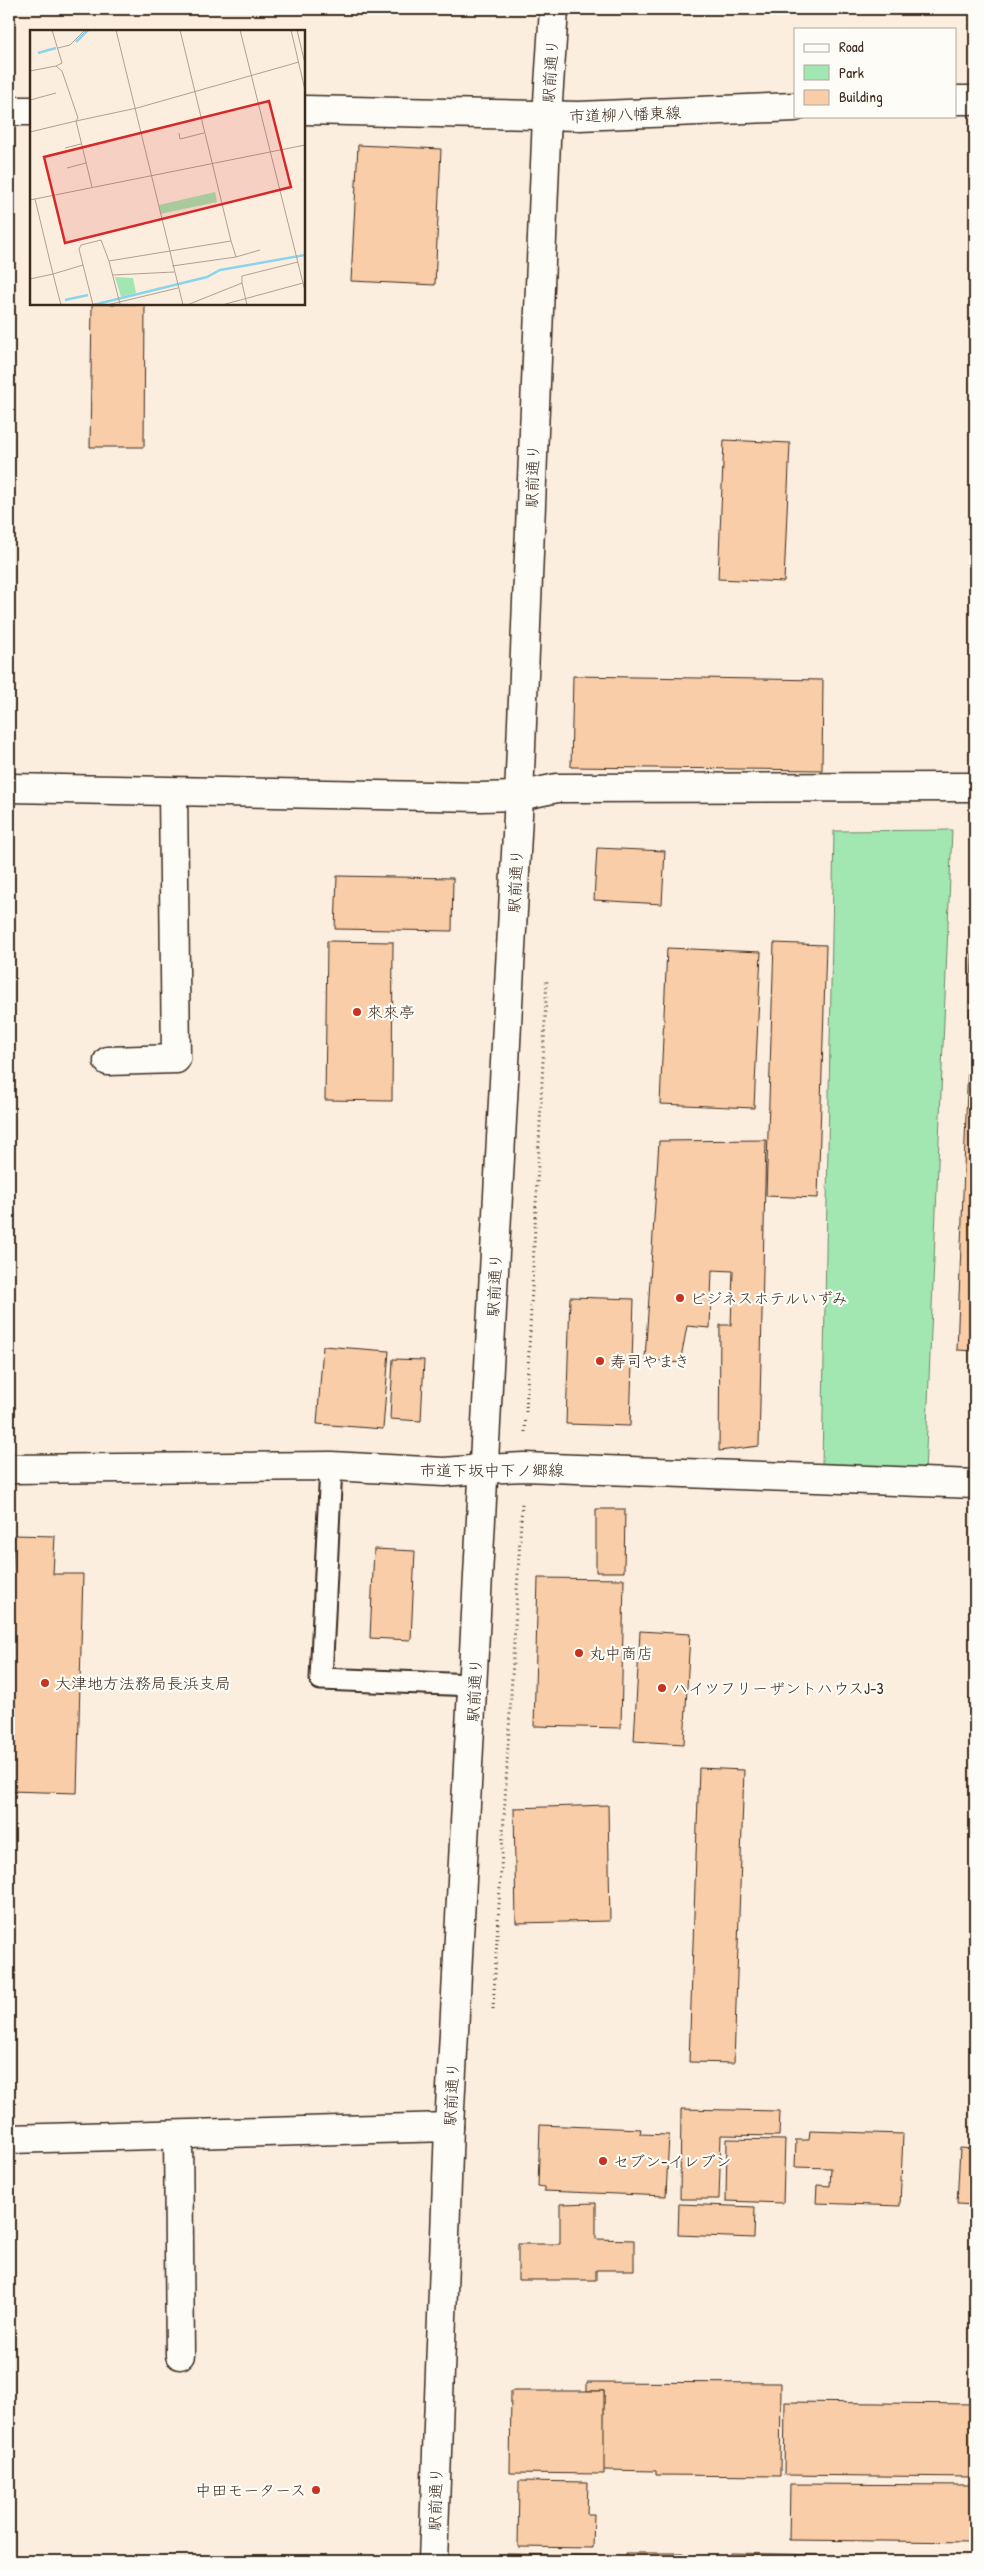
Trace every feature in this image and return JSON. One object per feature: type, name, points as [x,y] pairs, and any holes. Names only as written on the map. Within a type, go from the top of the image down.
[{"type":"street","name":"駅前通り","points":[[433,2561],[449,2128],[474,1685],[519,796],[547,116],[554,9]]},
{"type":"street","points":[[956,100],[975,100]]},
{"type":"street","name":"市道柳八幡東線","points":[[305,110],[547,116],[794,107]]},
{"type":"street","points":[[9,111],[30,111]]},
{"type":"street","points":[[9,788],[519,796],[557,788],[975,787]]},
{"type":"street","points":[[108,1060],[176,1059],[173,792]]},
{"type":"street","name":"市道下坂中下ノ郷線","points":[[9,1469],[331,1466],[444,1472],[524,1467],[975,1484]]},
{"type":"street","points":[[9,2140],[449,2128]]},
{"type":"street","points":[[178,2135],[180,2355]]},
{"type":"lane","points":[[331,1466],[321,1679],[474,1685]]},
{"type":"green space","points":[[952,830],[925,1474],[822,1464],[834,831]]},
{"type":"building","points":[[358,145],[441,149],[435,285],[351,281]]},
{"type":"building","points":[[92,305],[145,305],[144,447],[90,447]]},
{"type":"building","points":[[724,440],[790,443],[784,582],[718,579]]},
{"type":"building","points":[[573,676],[823,680],[822,770],[571,767]]},
{"type":"building","points":[[597,848],[665,851],[662,904],[594,900]]},
{"type":"building","points":[[337,876],[453,878],[452,931],[335,929]]},
{"type":"building","points":[[973,933],[975,933],[975,1351],[957,1350]]},
{"type":"building","points":[[327,941],[393,942],[392,1101],[325,1100]]},
{"type":"building","points":[[774,943],[826,945],[818,1198],[766,1196]]},
{"type":"building","points":[[667,948],[761,952],[754,1108],[660,1104]]},
{"type":"building","name":"ビジネスホテルいずみ","points":[[766,1140],[759,1446],[719,1451],[720,1325],[731,1325],[733,1271],[712,1270],[710,1328],[687,1326],[680,1363],[645,1359],[659,1141]]},
{"type":"building","name":"寿司やまき","points":[[570,1297],[634,1299],[630,1426],[566,1424]]},
{"type":"building","points":[[323,1346],[389,1351],[383,1429],[317,1424]]},
{"type":"building","points":[[393,1359],[424,1360],[421,1421],[390,1419]]},
{"type":"building","points":[[596,1509],[625,1509],[624,1572],[596,1572]]},
{"type":"building","name":"大津地方法務局長浜支局","points":[[14,1535],[55,1536],[53,1574],[83,1574],[77,1793],[9,1791],[9,1568],[12,1568]]},
{"type":"building","points":[[374,1549],[415,1551],[411,1640],[370,1638]]},
{"type":"building","name":"丸中商店","points":[[538,1578],[624,1579],[621,1728],[534,1726]]},
{"type":"building","name":"ハイツフリーザントハウスJ-3","points":[[640,1631],[690,1634],[684,1744],[634,1741]]},
{"type":"building","points":[[699,1768],[744,1770],[734,2063],[689,2062]]},
{"type":"building","points":[[608,1805],[610,1921],[516,1923],[514,1808]]},
{"type":"building","points":[[681,2109],[780,2111],[779,2136],[721,2135],[719,2199],[680,2199]]},
{"type":"building","name":"セブン-イレブン","points":[[540,2125],[641,2129],[640,2134],[669,2135],[666,2196],[544,2191],[544,2187],[538,2186]]},
{"type":"building","points":[[810,2131],[903,2134],[900,2206],[816,2203],[817,2185],[830,2186],[831,2168],[795,2167],[796,2140],[809,2140]]},
{"type":"building","points":[[727,2139],[785,2140],[783,2203],[726,2201]]},
{"type":"building","points":[[960,2148],[975,2149],[975,2205],[957,2204]]},
{"type":"building","points":[[596,2203],[596,2239],[634,2240],[634,2270],[596,2270],[596,2280],[518,2280],[518,2244],[560,2244],[560,2204]]},
{"type":"building","points":[[679,2204],[755,2207],[754,2238],[678,2235]]},
{"type":"building","points":[[587,2382],[781,2383],[780,2476],[656,2475],[656,2471],[603,2470],[604,2391],[587,2391]]},
{"type":"building","points":[[511,2391],[604,2391],[604,2474],[510,2473]]},
{"type":"building","points":[[785,2402],[975,2404],[975,2477],[784,2475]]},
{"type":"building","points":[[519,2481],[588,2482],[587,2514],[594,2514],[593,2548],[518,2547]]},
{"type":"building","points":[[790,2484],[975,2485],[975,2542],[789,2540]]},
{"type":"building","points":[[626,2553],[683,2553],[682,2561],[626,2561]]},
{"type":"building","points":[[731,2553],[866,2556],[865,2561],[730,2561]]},
{"type":"building","points":[[507,2554],[609,2556],[609,2561],[507,2561]]},
{"type":"place","name":"來來亭","points":[[357,1012]]},
{"type":"place","name":"ビジネスホテルいずみ","points":[[680,1298]]},
{"type":"place","name":"寿司やまき","points":[[600,1361]]},
{"type":"place","name":"丸中商店","points":[[579,1653]]},
{"type":"place","name":"大津地方法務局長浜支局","points":[[45,1683]]},
{"type":"place","name":"ハイツフリーザントハウスJ-3","points":[[662,1688]]},
{"type":"place","name":"セブン-イレブン","points":[[603,2161]]},
{"type":"place","name":"中田モータース","points":[[316,2490]]}]
